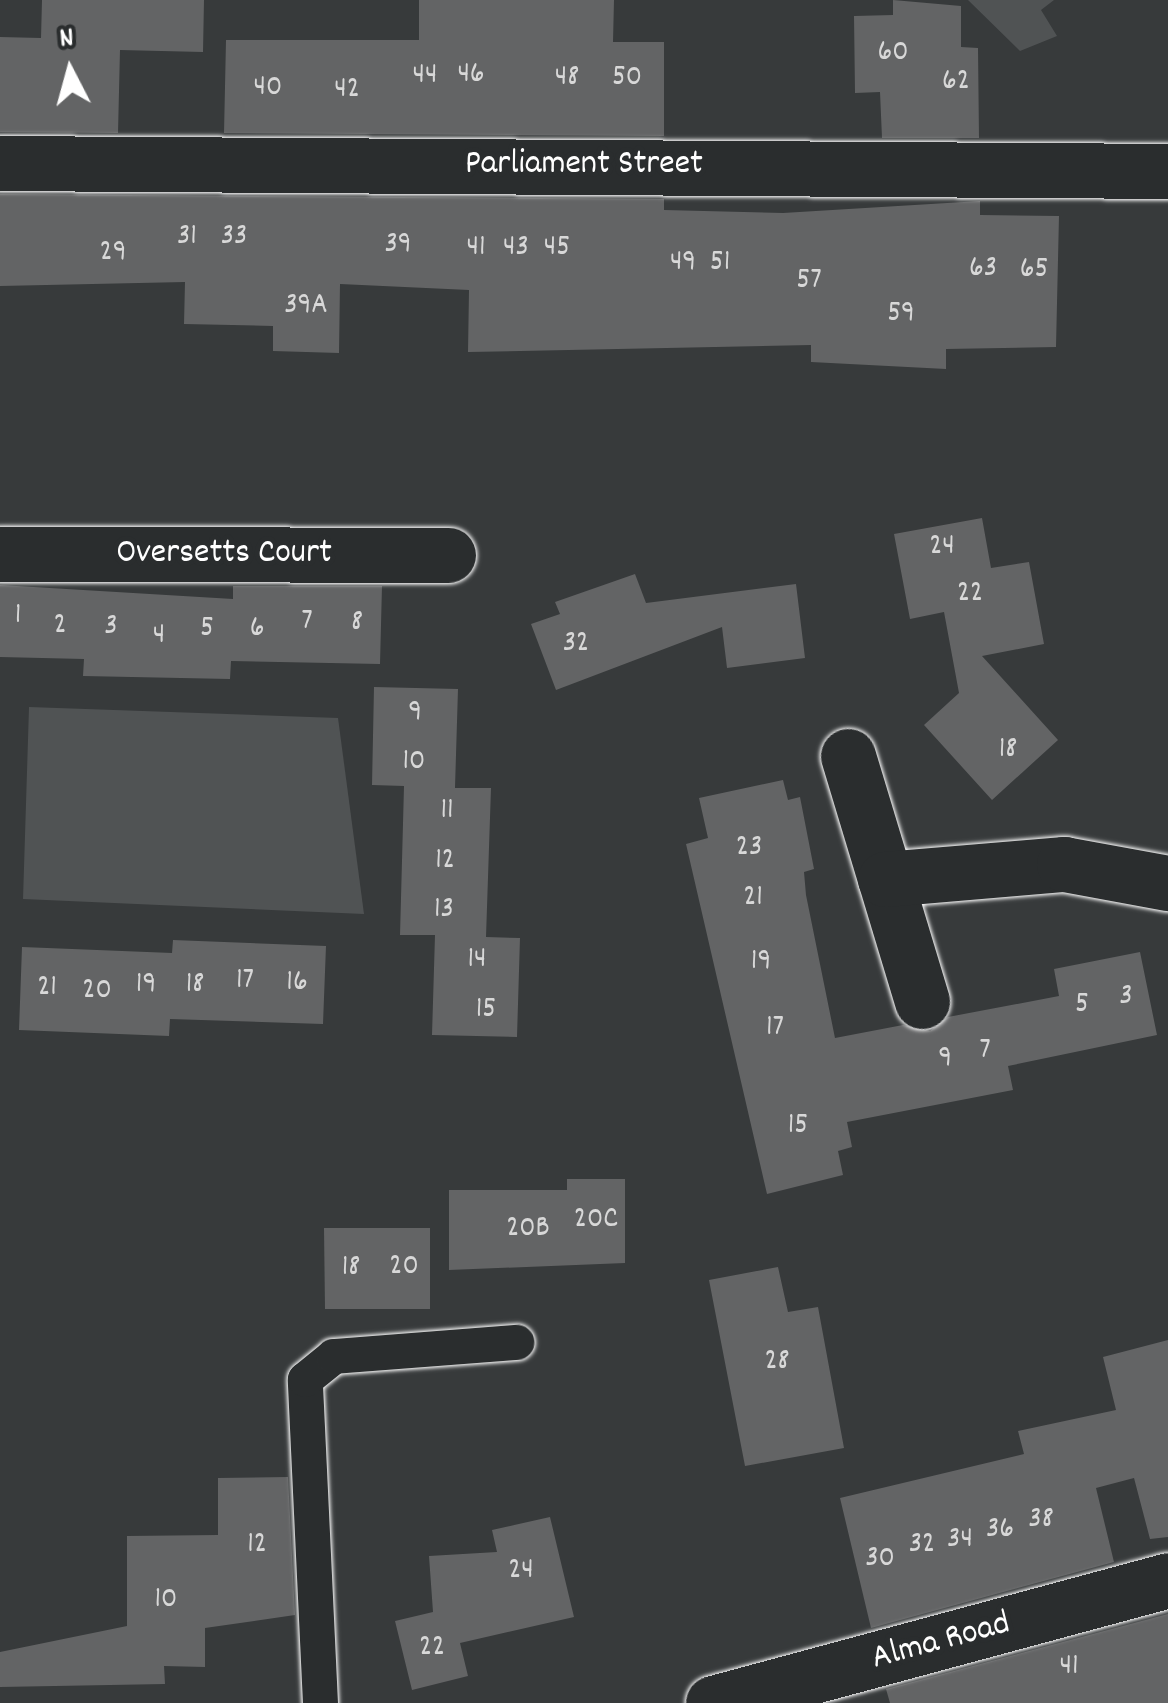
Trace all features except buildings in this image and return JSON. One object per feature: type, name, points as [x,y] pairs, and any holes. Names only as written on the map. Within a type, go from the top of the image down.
[{"type":"street","name":"Parliament Street","points":[[0,164],[1168,171]]},
{"type":"street","name":"Oversetts Court","points":[[0,554],[448,555]]},
{"type":"street","points":[[848,756],[922,1001]]},
{"type":"street","points":[[885,879],[1064,864],[1168,884]]},
{"type":"street","name":"Alma Road","points":[[714,1703],[1168,1580]]},
{"type":"lane","points":[[320,1703],[305,1379],[333,1356],[516,1342]]},
{"type":"shaded area","points":[[968,0],[1054,0],[1041,10],[1057,36],[1020,51]]},
{"type":"shaded area","points":[[29,707],[338,718],[364,914],[23,899]]}]
